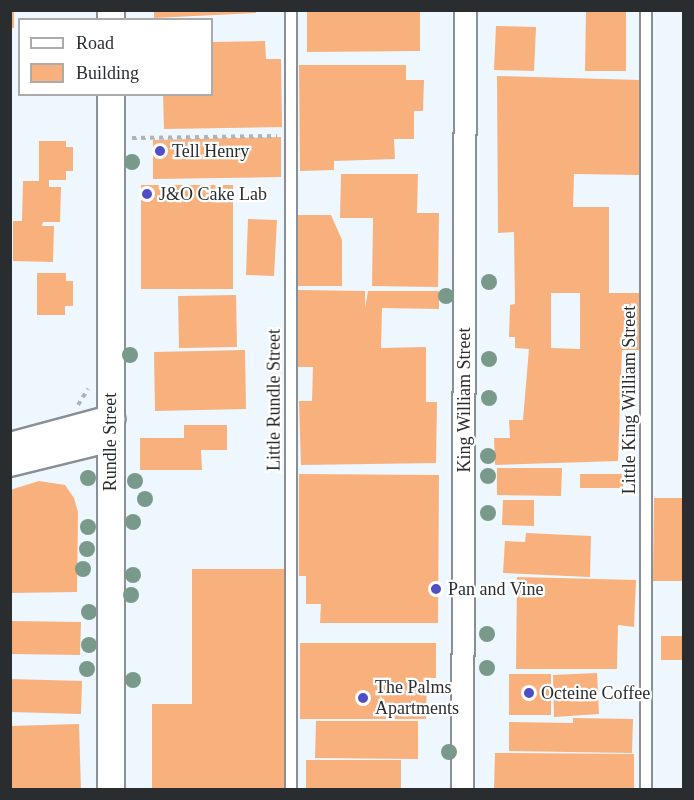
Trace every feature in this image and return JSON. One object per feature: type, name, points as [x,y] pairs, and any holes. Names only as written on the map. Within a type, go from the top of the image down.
[{"type":"street","name":"King William Street","points":[[462,789],[465,10]]},
{"type":"street","name":"Rundle Street","points":[[111,96],[111,789]]},
{"type":"street","points":[[10,446],[111,429]]},
{"type":"street","points":[[10,463],[111,429]]},
{"type":"lane","name":"Little Rundle Street","points":[[291,10],[291,789]]},
{"type":"lane","name":"Little King William Street","points":[[646,10],[646,789]]},
{"type":"path","points":[[111,138],[290,136]]},
{"type":"path","points":[[71,411],[87,393],[89,383]]},
{"type":"building","points":[[10,10],[14,10],[14,28],[10,28]]},
{"type":"building","points":[[154,10],[256,10],[256,13],[154,18]]},
{"type":"building","points":[[307,10],[420,10],[420,51],[307,52]]},
{"type":"building","points":[[586,10],[626,10],[626,71],[585,71]]},
{"type":"building","points":[[496,26],[536,27],[534,71],[494,70]]},
{"type":"building","points":[[265,41],[266,59],[281,59],[282,127],[164,129],[163,96],[213,96],[213,42]]},
{"type":"building","points":[[299,65],[406,65],[406,80],[424,80],[423,111],[414,111],[414,139],[394,139],[395,159],[334,161],[334,170],[300,171]]},
{"type":"building","points":[[497,76],[640,80],[639,175],[574,174],[573,207],[609,207],[609,293],[639,293],[640,350],[622,350],[618,461],[495,465],[494,438],[510,438],[509,420],[523,420],[529,349],[515,348],[515,337],[509,337],[510,305],[515,304],[514,232],[498,233]],"holes":[[[551,293],[580,293],[580,349],[551,348]]]},
{"type":"building","points":[[281,137],[281,177],[153,179],[153,140]]},
{"type":"building","points":[[39,141],[66,141],[66,147],[73,147],[73,171],[66,171],[66,180],[49,180],[49,187],[61,187],[60,222],[43,222],[42,226],[54,226],[53,262],[13,261],[13,221],[22,221],[23,181],[39,181]]},
{"type":"building","points":[[341,174],[418,174],[417,213],[439,213],[438,287],[372,286],[373,218],[340,218]]},
{"type":"building","points":[[141,185],[233,185],[233,289],[141,289]]},
{"type":"building","points":[[298,215],[331,215],[342,240],[342,286],[298,286]]},
{"type":"building","points":[[248,219],[277,220],[274,276],[246,275]]},
{"type":"building","points":[[37,273],[66,273],[66,281],[73,281],[73,306],[65,306],[65,315],[37,315]]},
{"type":"building","points":[[298,290],[365,291],[365,308],[368,291],[439,291],[439,309],[382,308],[381,348],[426,347],[426,402],[437,402],[436,463],[301,465],[299,401],[312,401],[313,367],[296,367]]},
{"type":"building","points":[[236,295],[237,347],[179,348],[178,296]]},
{"type":"building","points":[[245,350],[246,409],[155,411],[154,352]]},
{"type":"building","points":[[184,425],[227,425],[227,450],[201,450],[202,470],[140,470],[140,438],[184,438]]},
{"type":"building","points":[[497,468],[562,468],[561,496],[497,495]]},
{"type":"building","points":[[299,474],[439,475],[438,623],[320,623],[321,604],[306,604],[306,576],[299,576]]},
{"type":"building","points":[[580,474],[623,474],[623,488],[580,488]]},
{"type":"building","points":[[39,481],[65,485],[74,498],[78,512],[77,592],[10,593],[10,490]]},
{"type":"building","points":[[654,498],[684,498],[684,581],[653,581]]},
{"type":"building","points":[[503,500],[534,500],[534,526],[502,525]]},
{"type":"building","points":[[526,533],[591,536],[590,577],[503,573],[505,541],[525,542]]},
{"type":"building","points":[[192,569],[284,569],[284,790],[152,790],[152,704],[192,704]]},
{"type":"building","points":[[517,577],[636,580],[634,627],[618,625],[617,669],[516,669]]},
{"type":"building","points":[[10,621],[81,622],[80,655],[10,654]]},
{"type":"building","points":[[661,636],[684,636],[684,660],[661,660]]},
{"type":"building","name":"The Palms Apartments","points":[[300,643],[436,643],[436,678],[427,678],[426,719],[300,719]]},
{"type":"building","points":[[597,673],[599,714],[554,717],[553,675]]},
{"type":"building","points":[[509,674],[551,674],[551,715],[509,715]]},
{"type":"building","points":[[10,679],[82,681],[81,714],[10,712]]},
{"type":"building","points":[[573,718],[633,719],[632,753],[509,751],[509,722],[573,723]]},
{"type":"building","points":[[316,721],[418,721],[418,759],[315,758]]},
{"type":"building","points":[[79,724],[81,790],[10,790],[10,726]]},
{"type":"building","points":[[495,753],[634,754],[634,790],[494,790]]},
{"type":"building","points":[[306,760],[401,760],[401,790],[306,790]]},
{"type":"place","name":"Tell Henry","points":[[160,151]]},
{"type":"place","name":"J&O Cake Lab","points":[[147,194]]},
{"type":"place","name":"Pan and Vine","points":[[436,589]]},
{"type":"place","name":"Octeine Coffee","points":[[529,693]]},
{"type":"place","name":"The Palms Apartments","points":[[363,698]]}]
